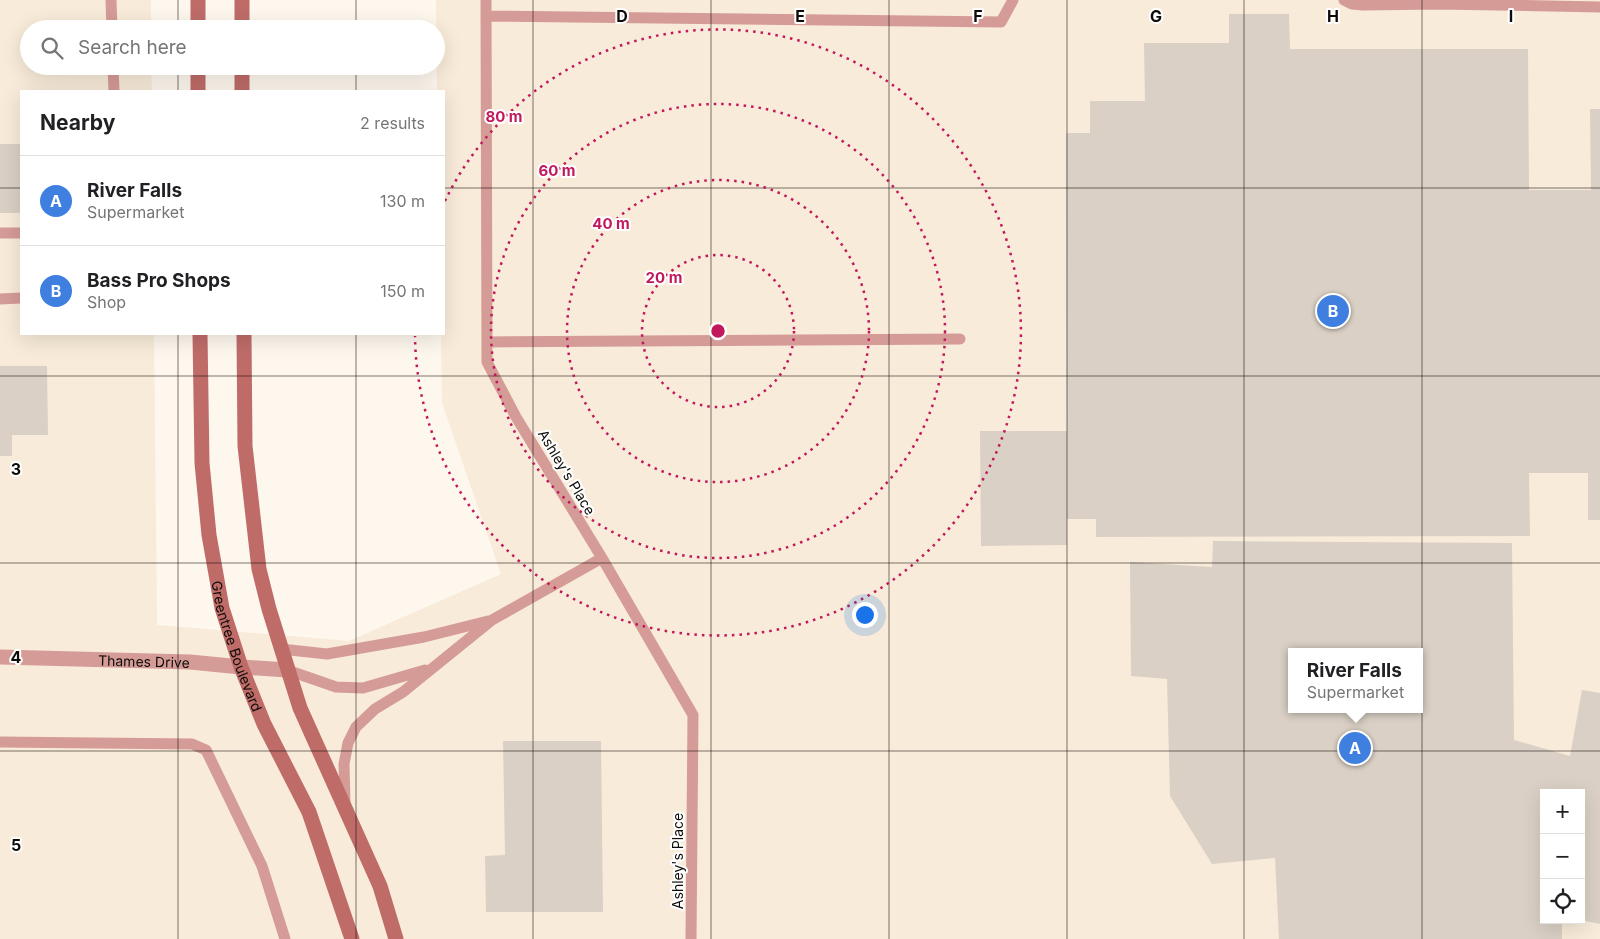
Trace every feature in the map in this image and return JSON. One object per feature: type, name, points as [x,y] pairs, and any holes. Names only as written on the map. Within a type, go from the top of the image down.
[{"type":"main road","points":[[198,0],[198,20]]},
{"type":"main road","points":[[242,0],[242,20]]},
{"type":"main road","points":[[198,75],[198,90]]},
{"type":"main road","points":[[242,75],[242,90]]},
{"type":"main road","name":"Greentree Boulevard","points":[[200,335],[202,463],[209,535],[222,608],[240,667],[264,724],[309,812],[352,939]]},
{"type":"main road","points":[[244,335],[245,446],[258,560],[269,609],[300,708],[380,886],[396,939]]},
{"type":"street","name":"Thames Drive","points":[[0,657],[190,662],[287,670]]},
{"type":"lane","points":[[111,0],[112,20]]},
{"type":"lane","name":"Ashley's Place","points":[[486,0],[487,362],[516,417],[602,558],[693,715],[692,939]]},
{"type":"lane","points":[[486,16],[1001,22],[1014,0]]},
{"type":"lane","points":[[1344,0],[1352,4],[1600,7]]},
{"type":"lane","points":[[113,75],[114,90]]},
{"type":"lane","points":[[0,233],[20,233]]},
{"type":"lane","points":[[0,299],[20,298]]},
{"type":"lane","points":[[487,342],[960,339]]},
{"type":"lane","points":[[344,807],[344,764],[348,743],[356,727],[376,709],[404,692],[492,620],[602,558]]},
{"type":"lane","points":[[281,649],[326,654],[424,637],[492,620]]},
{"type":"lane","points":[[287,670],[336,687],[363,688],[432,668]]},
{"type":"lane","points":[[0,742],[192,744],[206,750],[262,866],[285,939]]},
{"type":"shaded area","points":[[0,0],[151,0],[151,20],[20,20],[20,75],[151,75],[152,90],[20,90],[20,335],[154,335],[157,625],[349,641],[501,574],[442,403],[441,335],[445,335],[445,90],[437,90],[437,75],[445,75],[445,20],[436,20],[436,0],[1600,0],[1600,939],[0,939]]},
{"type":"building","points":[[1229,14],[1289,14],[1290,49],[1528,49],[1529,190],[1591,190],[1590,109],[1600,109],[1600,520],[1588,520],[1588,473],[1529,473],[1530,536],[1096,537],[1096,519],[1067,519],[1067,545],[981,546],[980,431],[1067,431],[1066,133],[1090,133],[1090,101],[1145,101],[1144,43],[1229,43]]},
{"type":"building","points":[[0,144],[20,144],[20,213],[0,213]]},
{"type":"building","points":[[0,366],[47,366],[48,435],[12,435],[12,456],[0,456]]},
{"type":"building","points":[[1213,541],[1512,543],[1514,740],[1570,756],[1582,690],[1600,693],[1600,924],[1585,921],[1585,789],[1540,789],[1540,924],[1562,924],[1562,939],[1279,939],[1275,858],[1212,864],[1170,796],[1167,679],[1131,676],[1130,562],[1212,567]]},
{"type":"building","points":[[503,741],[601,741],[603,912],[486,912],[485,856],[505,855]]},
{"type":"place","name":"Bass Pro Shops","points":[[1333,311]]},
{"type":"place","name":"River Falls","points":[[1355,748]]}]
